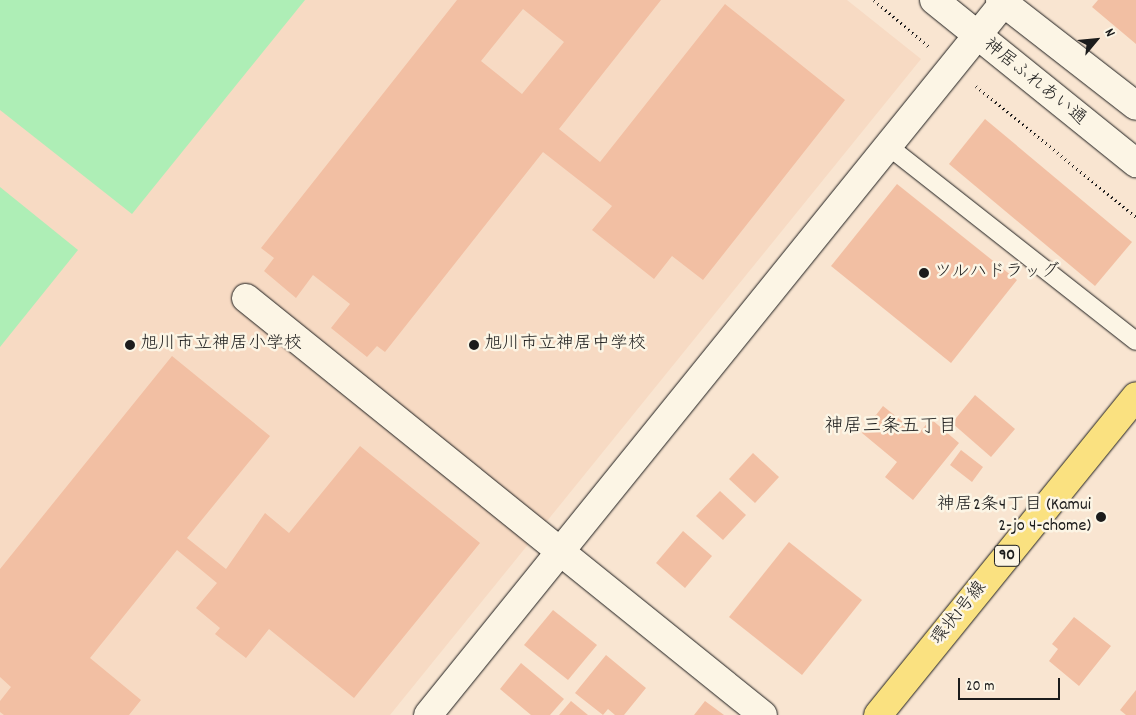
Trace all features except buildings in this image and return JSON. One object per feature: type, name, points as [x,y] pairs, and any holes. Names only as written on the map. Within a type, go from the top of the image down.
[{"type":"main road","name":"環状1号線","points":[[878,715],[1136,396]]},
{"type":"street","name":"神居ふれあい通","points":[[934,0],[976,37],[1136,163]]},
{"type":"street","points":[[428,715],[976,37],[1003,1],[1136,106]]},
{"type":"street","points":[[246,298],[763,715]]},
{"type":"lane","points":[[888,146],[1136,341]]},
{"type":"path","points":[[874,0],[951,66],[1136,217]]},
{"type":"shaded area","name":"旭川市立神居中学校","points":[[0,0],[847,0],[921,59],[390,715],[0,715]]},
{"type":"green space","points":[[0,0],[305,0],[132,214],[0,110]]},
{"type":"green space","points":[[0,187],[78,250],[0,347]]},
{"type":"place","name":"ツルハドラッグ","points":[[924,273]]},
{"type":"place","name":"旭川市立神居小学校","points":[[130,345]]},
{"type":"place","name":"旭川市立神居中学校","points":[[474,345]]},
{"type":"place","name":"神居2条4丁目 (Kamui 2-jo 4-chome)","points":[[1101,517]]},
{"type":"district","name":"神居三条五丁目","points":[[891,428]]}]
